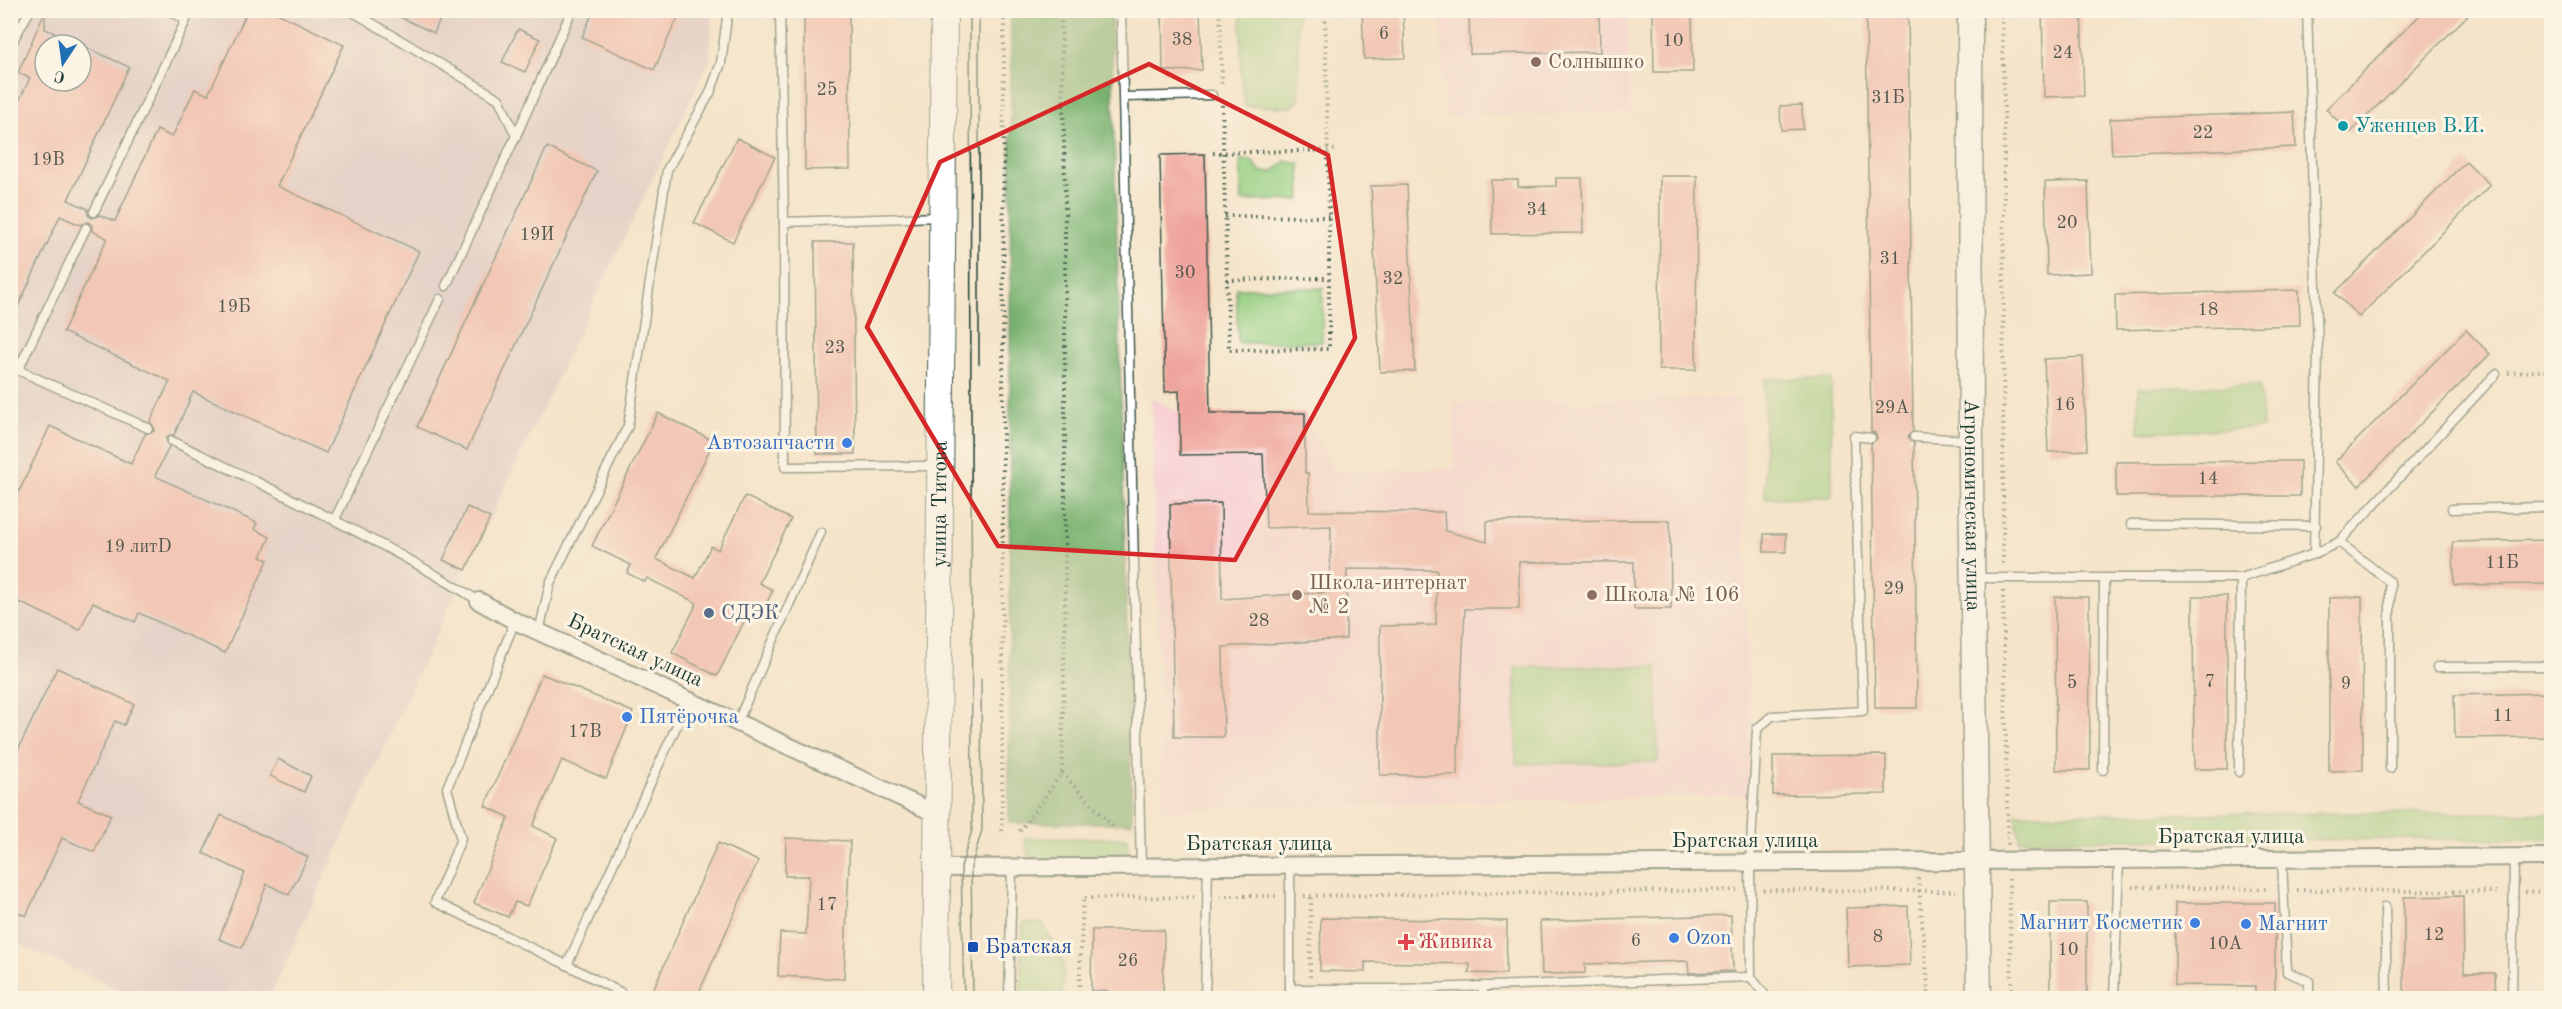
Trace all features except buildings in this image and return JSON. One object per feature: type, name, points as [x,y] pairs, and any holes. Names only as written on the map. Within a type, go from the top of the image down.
[{"type":"main road","name":"улица Титова","points":[[936,999],[944,10]]},
{"type":"street","name":"Агрономическая улица","points":[[1970,10],[1975,817],[1978,861],[1979,999]]},
{"type":"street","name":"Братская улица","points":[[479,601],[515,621],[937,814]]},
{"type":"street","name":"Братская улица","points":[[938,868],[2552,857]]},
{"type":"lane","points":[[10,46],[30,10]]},
{"type":"lane","points":[[94,212],[186,20],[168,10]]},
{"type":"lane","points":[[350,10],[499,99],[516,136]]},
{"type":"lane","points":[[446,286],[572,10]]},
{"type":"lane","points":[[539,632],[550,583],[628,426],[667,170],[710,93],[721,63],[728,10]]},
{"type":"lane","points":[[780,10],[785,467],[941,466]]},
{"type":"lane","points":[[1121,10],[1141,867]]},
{"type":"lane","points":[[2307,10],[2318,337],[2314,554]]},
{"type":"lane","points":[[2543,10],[2552,20]]},
{"type":"lane","points":[[1124,97],[1212,95]]},
{"type":"lane","points":[[784,222],[942,217]]},
{"type":"lane","points":[[86,228],[14,369],[148,428]]},
{"type":"lane","points":[[335,519],[440,299]]},
{"type":"lane","points":[[1974,578],[2241,578],[2314,554],[2339,543],[2496,374]]},
{"type":"lane","points":[[1767,999],[1751,977],[1750,864],[1757,729],[1772,716],[1863,711],[1854,436],[1871,438]]},
{"type":"lane","points":[[1914,437],[1972,441]]},
{"type":"lane","points":[[172,441],[335,519],[416,561],[479,601]]},
{"type":"lane","points":[[2452,509],[2552,507]]},
{"type":"lane","points":[[2131,524],[2316,526]]},
{"type":"lane","points":[[737,723],[821,531]]},
{"type":"lane","points":[[2339,543],[2390,582],[2390,768]]},
{"type":"lane","points":[[2103,770],[2104,578]]},
{"type":"lane","points":[[2239,772],[2241,578]]},
{"type":"lane","points":[[515,621],[447,788],[461,839],[435,902],[620,992],[617,999]]},
{"type":"lane","points":[[2437,667],[2552,666]]},
{"type":"lane","points":[[567,965],[688,701]]},
{"type":"lane","points":[[2512,999],[2514,858]]},
{"type":"lane","points":[[2114,999],[2119,860]]},
{"type":"lane","points":[[2282,860],[2288,972],[2309,981],[2309,999]]},
{"type":"lane","points":[[1290,866],[1290,994],[1310,989],[1398,994],[1483,986],[1751,977]]},
{"type":"lane","points":[[1009,999],[1012,867]]},
{"type":"lane","points":[[1205,999],[1208,867]]},
{"type":"lane","points":[[2385,907],[2387,999]]},
{"type":"lane","points":[[1483,986],[1483,999]]},
{"type":"path","points":[[1002,831],[1004,10]]},
{"type":"path","points":[[1020,831],[1062,772],[1065,604],[1065,189],[1061,10]]},
{"type":"path","points":[[1220,10],[1229,350],[1329,349],[1325,10]]},
{"type":"path","points":[[2002,10],[2004,105],[2003,579],[2012,999]]},
{"type":"path","points":[[1213,153],[1335,150]]},
{"type":"path","points":[[1225,216],[1329,217]]},
{"type":"path","points":[[1227,280],[1329,278]]},
{"type":"path","points":[[2496,374],[2552,370]]},
{"type":"path","points":[[1062,772],[1116,830]]},
{"type":"path","points":[[1917,863],[1929,999]]},
{"type":"path","points":[[2118,887],[2552,891]]},
{"type":"path","points":[[1079,999],[1083,898],[1750,890],[1978,892]]},
{"type":"path","points":[[1310,989],[1311,896]]},
{"type":"highlighted area","points":[[1149,64],[1328,155],[1355,338],[1235,560],[998,546],[867,327],[940,162]]},
{"type":"shaded area","points":[[11,11],[712,11],[710,59],[490,518],[269,998],[138,998],[11,941]]},
{"type":"shaded area","name":"Солнышко","points":[[1440,11],[1628,11],[1630,113],[1445,116]]},
{"type":"shaded area","name":"Школа № 106","points":[[1151,398],[1180,413],[1305,413],[1333,470],[1455,469],[1454,403],[1742,398],[1751,795],[1163,810]]},
{"type":"green space","points":[[1011,11],[1111,11],[1132,823],[1009,823]]},
{"type":"green space","points":[[1241,11],[1297,11],[1299,100],[1292,107],[1245,106],[1241,75]]},
{"type":"green space","points":[[1240,160],[1251,160],[1261,172],[1273,172],[1286,161],[1300,164],[1301,200],[1242,201]]},
{"type":"green space","points":[[1236,288],[1323,288],[1322,342],[1238,343]]},
{"type":"green space","points":[[1764,379],[1831,379],[1832,497],[1765,498]]},
{"type":"green space","points":[[2260,385],[2262,428],[2139,432],[2138,388]]},
{"type":"green space","points":[[1657,666],[1658,762],[1516,764],[1515,667]]},
{"type":"green space","points":[[2551,813],[2551,839],[2019,840],[2016,814]]},
{"type":"green space","points":[[1025,838],[1127,838],[1128,852],[1120,861],[1031,859],[1027,853]]},
{"type":"green space","points":[[1023,923],[1042,923],[1064,963],[1062,998],[1020,998]]},
{"type":"tram line","points":[[964,998],[961,867],[972,830],[970,10]]},
{"type":"tram line","points":[[979,10],[979,364]]},
{"type":"tram line","points":[[973,998],[971,867],[982,830],[981,679]]},
{"type":"place","name":"Солнышко","points":[[1536,62]]},
{"type":"place","name":"Уженцев В.И.","points":[[2343,126]]},
{"type":"place","name":"Автозапчасти","points":[[847,443]]},
{"type":"place","name":"Школа-интернат № 2","points":[[1297,595]]},
{"type":"place","name":"Школа № 106","points":[[1592,595]]},
{"type":"place","name":"СДЭК","points":[[709,613]]},
{"type":"place","name":"Пятёрочка","points":[[627,717]]},
{"type":"place","name":"Магнит Косметик","points":[[2195,923]]},
{"type":"place","name":"Магнит","points":[[2246,924]]},
{"type":"place","name":"Ozon","points":[[1674,938]]},
{"type":"place","name":"Живика","points":[[1406,942]]},
{"type":"place","name":"Братская","points":[[973,947]]}]
